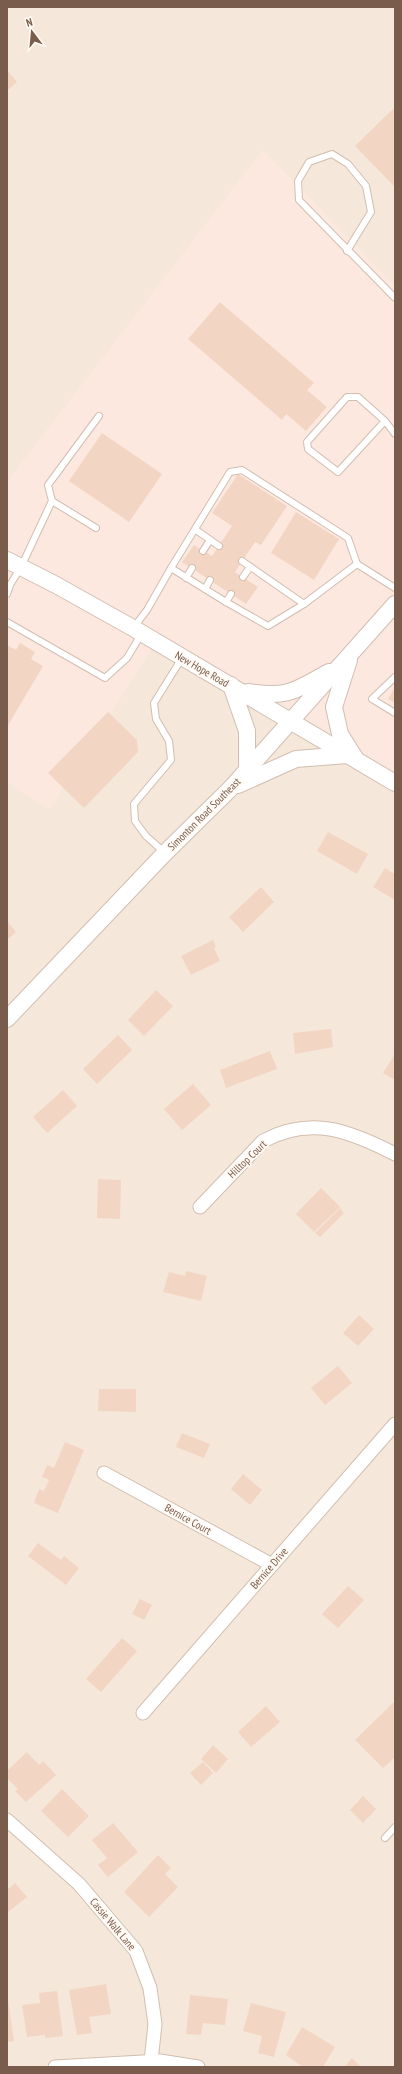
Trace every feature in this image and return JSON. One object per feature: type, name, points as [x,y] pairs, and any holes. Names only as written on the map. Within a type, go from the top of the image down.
[{"type":"street","name":"New Hope Road","points":[[14,563],[137,631],[395,783]]},
{"type":"street","name":"Simonton Road Southeast","points":[[7,1019],[165,853],[247,771],[395,604]]},
{"type":"street","points":[[231,788],[296,759],[351,757],[340,734],[334,707],[351,654]]},
{"type":"street","points":[[247,771],[247,731],[234,688],[271,695],[285,694],[339,667]]},
{"type":"street","name":"Hilltop Court","points":[[200,1206],[263,1141],[274,1135],[300,1127],[341,1130],[368,1140],[395,1154]]},
{"type":"street","name":"Bernice Drive","points":[[143,1713],[395,1424]]},
{"type":"street","name":"Bernice Court","points":[[104,1473],[272,1565]]},
{"type":"street","name":"Cassie Walk Lane","points":[[7,1820],[80,1884],[136,1951],[150,1988],[155,2024],[151,2061]]},
{"type":"street","points":[[55,2067],[151,2061],[198,2067]]},
{"type":"lane","points":[[347,251],[371,212],[366,186],[348,164],[332,154],[309,162],[298,182],[299,200],[347,251],[395,298]]},
{"type":"lane","points":[[385,420],[338,472],[308,449],[307,442],[347,397],[358,397],[385,420],[395,434]]},
{"type":"lane","points":[[96,528],[52,501],[48,485],[99,416]]},
{"type":"lane","points":[[7,622],[105,678],[127,658],[147,610],[230,472],[242,470],[348,538],[357,564],[395,588]]},
{"type":"lane","points":[[7,594],[14,563],[52,501]]},
{"type":"lane","points":[[196,530],[219,546]]},
{"type":"lane","points":[[203,551],[210,540]]},
{"type":"lane","points":[[242,561],[304,604]]},
{"type":"lane","points":[[172,568],[186,578],[268,626],[304,604],[357,564]]},
{"type":"lane","points":[[243,577],[250,566]]},
{"type":"lane","points":[[186,578],[192,568]]},
{"type":"lane","points":[[205,589],[210,580]]},
{"type":"lane","points":[[226,602],[231,594]]},
{"type":"lane","points":[[165,853],[146,836],[135,821],[134,804],[171,760],[169,741],[156,719],[154,703],[182,657]]},
{"type":"lane","points":[[395,677],[372,699],[395,713]]},
{"type":"lane","points":[[385,1838],[395,1826]]},
{"type":"shaded area","points":[[7,7],[395,7],[395,2067],[7,2067]]},
{"type":"shaded area","points":[[263,150],[395,286],[395,777],[282,703],[157,640],[50,809],[7,782],[7,482]]},
{"type":"building","points":[[7,70],[17,82],[7,91]]},
{"type":"building","points":[[395,107],[395,187],[355,146]]},
{"type":"building","points":[[220,302],[314,383],[307,390],[327,407],[306,431],[286,414],[282,420],[188,339]]},
{"type":"building","points":[[102,433],[162,474],[129,522],[69,481]]},
{"type":"building","points":[[238,474],[287,506],[261,545],[255,542],[235,572],[258,587],[246,604],[182,562],[194,545],[212,556],[232,526],[212,513]]},
{"type":"building","points":[[296,512],[339,539],[314,580],[271,553]]},
{"type":"building","points":[[20,643],[35,652],[31,659],[43,666],[7,727],[7,645],[16,650]]},
{"type":"building","points":[[395,687],[395,703],[388,699]]},
{"type":"building","points":[[108,712],[137,740],[138,752],[84,808],[48,773]]},
{"type":"building","points":[[328,832],[368,854],[357,874],[317,851]]},
{"type":"building","points":[[385,868],[395,874],[395,900],[373,887]]},
{"type":"building","points":[[261,887],[274,902],[243,932],[229,917]]},
{"type":"building","points":[[7,921],[16,932],[7,940]]},
{"type":"building","points":[[213,940],[216,947],[214,948],[220,961],[191,975],[181,956]]},
{"type":"building","points":[[156,990],[173,1006],[144,1036],[128,1020]]},
{"type":"building","points":[[331,1029],[333,1047],[295,1054],[293,1033]]},
{"type":"building","points":[[118,1035],[132,1050],[97,1084],[83,1069]]},
{"type":"building","points":[[270,1051],[277,1069],[226,1088],[220,1070]]},
{"type":"building","points":[[395,1054],[395,1080],[383,1073]]},
{"type":"building","points":[[193,1084],[211,1105],[182,1130],[164,1109]]},
{"type":"building","points":[[63,1090],[77,1106],[47,1133],[33,1117]]},
{"type":"building","points":[[98,1179],[121,1180],[120,1219],[97,1218]]},
{"type":"building","points":[[321,1188],[340,1207],[314,1232],[296,1214]]},
{"type":"building","points":[[340,1208],[344,1213],[320,1237],[315,1233]]},
{"type":"building","points":[[186,1271],[207,1276],[201,1301],[163,1292],[169,1272],[185,1276]]},
{"type":"building","points":[[359,1315],[374,1329],[358,1346],[343,1333]]},
{"type":"building","points":[[338,1366],[352,1383],[325,1405],[311,1388]]},
{"type":"building","points":[[99,1389],[136,1389],[136,1412],[98,1411]]},
{"type":"building","points":[[182,1433],[210,1444],[204,1458],[176,1447]]},
{"type":"building","points":[[65,1442],[84,1450],[58,1513],[34,1503],[39,1489],[44,1491],[49,1480],[42,1477],[47,1465],[54,1468]]},
{"type":"building","points":[[243,1474],[262,1490],[250,1505],[231,1489]]},
{"type":"building","points":[[38,1543],[61,1560],[64,1556],[79,1568],[66,1585],[28,1556]]},
{"type":"building","points":[[348,1586],[364,1600],[338,1628],[322,1614]]},
{"type":"building","points":[[140,1599],[152,1605],[144,1620],[132,1614]]},
{"type":"building","points":[[122,1638],[137,1651],[101,1692],[86,1679]]},
{"type":"building","points":[[395,1701],[395,1757],[383,1768],[355,1740]]},
{"type":"building","points":[[266,1706],[280,1722],[251,1747],[238,1732]]},
{"type":"building","points":[[213,1745],[228,1759],[216,1773],[201,1759]]},
{"type":"building","points":[[27,1752],[39,1765],[43,1761],[56,1775],[26,1802],[15,1791],[18,1789],[7,1778],[7,1771]]},
{"type":"building","points":[[203,1762],[213,1773],[201,1785],[190,1773]]},
{"type":"building","points":[[62,1789],[89,1816],[68,1837],[41,1811]]},
{"type":"building","points":[[363,1796],[376,1809],[363,1823],[350,1810]]},
{"type":"building","points":[[113,1823],[138,1852],[108,1877],[98,1865],[107,1858],[92,1840]]},
{"type":"building","points":[[158,1855],[171,1868],[165,1874],[178,1887],[149,1917],[124,1892]]},
{"type":"building","points":[[15,1883],[27,1897],[7,1913],[7,1890]]},
{"type":"building","points":[[106,1984],[111,2014],[89,2017],[92,2033],[77,2035],[69,1990]]},
{"type":"building","points":[[57,1991],[63,2036],[45,2038],[45,2035],[27,2037],[22,2005],[40,2003],[39,1993]]},
{"type":"building","points":[[190,1995],[228,1999],[225,2025],[203,2023],[201,2035],[186,2034]]},
{"type":"building","points":[[7,2000],[14,2041],[7,2042]]},
{"type":"building","points":[[251,2003],[286,2012],[274,2057],[258,2053],[262,2036],[243,2031]]},
{"type":"building","points":[[302,2027],[335,2047],[323,2067],[303,2067],[286,2055]]},
{"type":"building","points":[[352,2058],[361,2067],[344,2067]]}]
